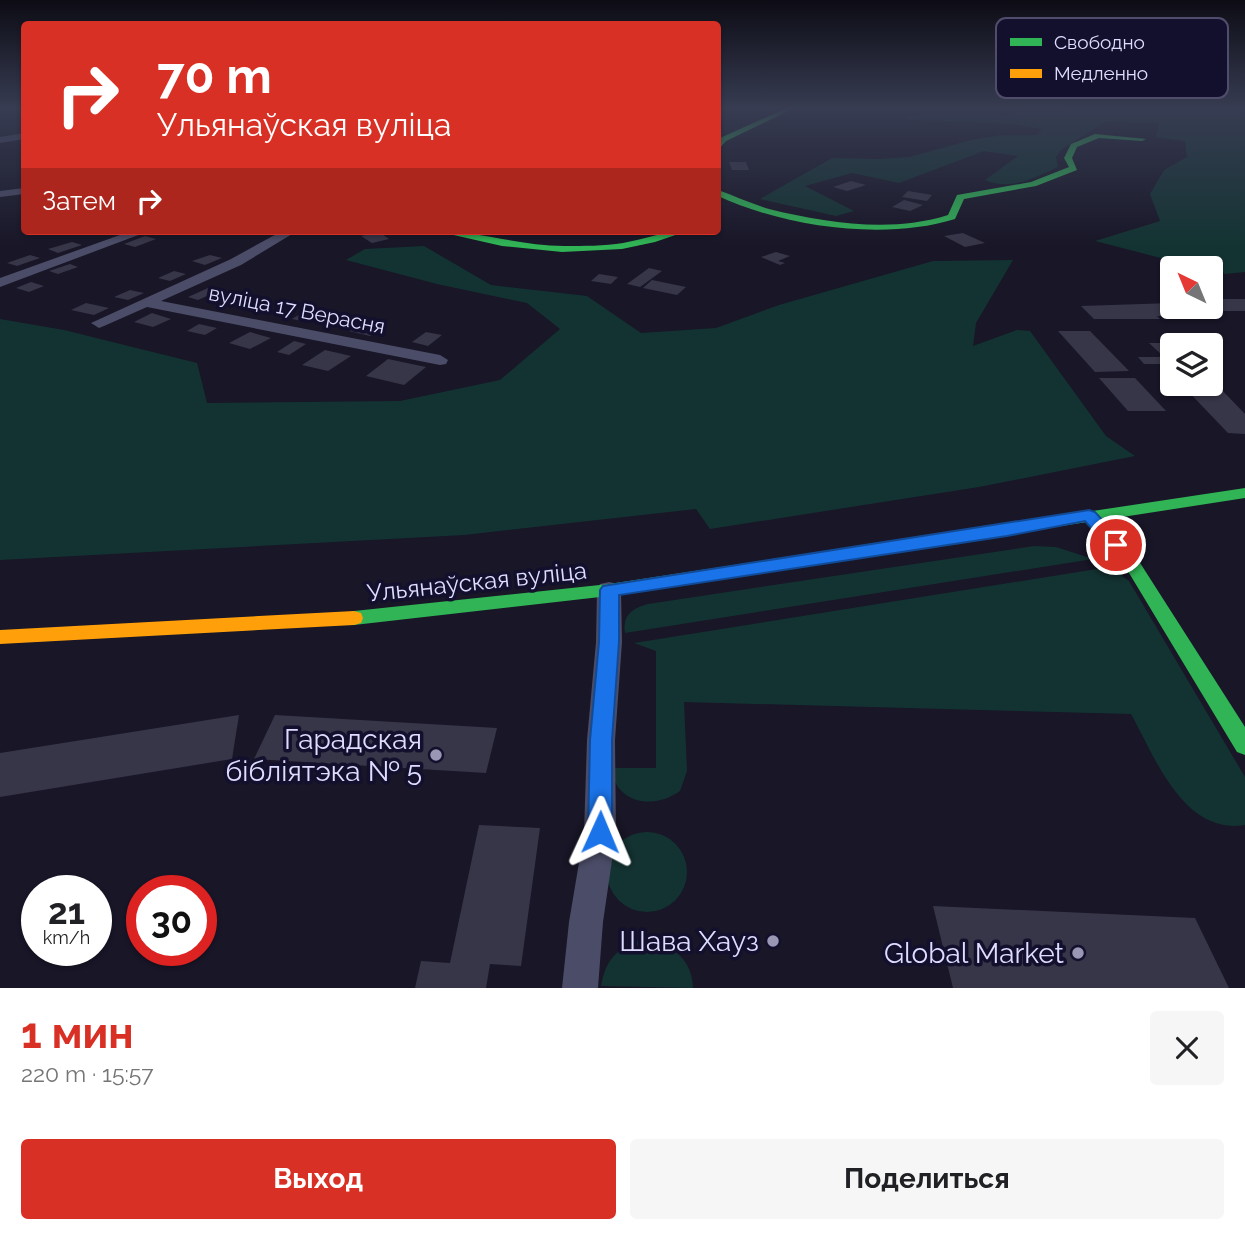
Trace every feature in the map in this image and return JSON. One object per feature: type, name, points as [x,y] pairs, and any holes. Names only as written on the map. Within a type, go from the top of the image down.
[{"type":"street","points":[[721,194],[741,204],[794,219],[876,226],[926,224],[952,217],[960,197],[1028,187],[1062,175],[1074,168],[1068,158],[1070,154]]},
{"type":"street","points":[[0,194],[21,191]]},
{"type":"street","points":[[0,283],[132,235]]},
{"type":"street","name":"вуліца 17 Верасня","points":[[100,323],[236,262],[283,235]]},
{"type":"street","points":[[462,235],[535,249],[575,250],[639,245],[670,235]]},
{"type":"street","name":"вуліца 17 Верасня","points":[[145,302],[440,360]]},
{"type":"street","name":"Ульянаўская вуліца","points":[[0,637],[344,619],[610,590],[1245,493]]},
{"type":"street","points":[[1089,515],[1129,559],[1245,746]]},
{"type":"street","points":[[580,988],[586,922],[600,832],[601,740],[609,642],[610,590]]},
{"type":"green space","points":[[920,154],[976,154],[899,183],[852,173],[805,186],[854,211],[836,216],[760,199],[832,158],[879,159]]},
{"type":"green space","points":[[1005,154],[1058,154],[1058,167],[1031,179],[1013,184],[985,180],[1018,156]]},
{"type":"green space","points":[[1187,154],[1245,154],[1245,272],[1225,274],[1223,256],[1160,258],[1095,241],[1160,221],[1150,194],[1164,170],[1187,157]]},
{"type":"green space","points":[[424,246],[491,285],[587,296],[641,333],[716,328],[779,305],[933,261],[1013,260],[976,323],[973,346],[1017,330],[1030,331],[1106,436],[1135,456],[979,487],[710,529],[696,509],[464,535],[0,560],[0,319],[64,330],[197,363],[207,403],[400,401],[500,380],[560,329],[527,303],[437,284],[346,260],[365,249]]},
{"type":"green space","points":[[1034,546],[1056,547],[1093,559],[625,633],[625,621],[630,613],[648,604]]},
{"type":"green space","points":[[1109,567],[1129,581],[1245,777],[1245,825],[1223,825],[1204,818],[1188,806],[1161,771],[1131,714],[684,702],[687,771],[680,791],[648,802],[628,796],[614,780],[611,768],[656,768],[656,651],[634,643]]},
{"type":"green space","points":[[639,832],[655,832],[676,843],[687,864],[687,880],[676,901],[655,912],[639,912],[625,906],[613,894],[607,880],[607,864],[613,850],[625,838]]},
{"type":"green space","points":[[637,941],[658,943],[676,952],[688,967],[693,988],[601,986],[605,970],[612,958]]},
{"type":"building","points":[[729,162],[746,162],[749,170],[732,170]]},
{"type":"building","points":[[851,181],[866,185],[847,191],[833,187]]},
{"type":"building","points":[[908,191],[932,195],[927,201],[902,197]]},
{"type":"building","points":[[904,200],[923,205],[910,211],[892,207]]},
{"type":"building","points":[[963,233],[985,243],[965,247],[944,236]]},
{"type":"building","points":[[383,235],[389,239],[372,243],[361,236]]},
{"type":"building","points":[[145,236],[156,239],[135,247],[124,244]]},
{"type":"building","points":[[72,242],[82,245],[58,253],[48,249]]},
{"type":"building","points":[[776,252],[790,256],[778,261],[785,263],[780,265],[761,257]]},
{"type":"building","points":[[30,255],[40,258],[17,266],[7,263]]},
{"type":"building","points":[[210,255],[222,258],[205,265],[192,261]]},
{"type":"building","points":[[70,264],[78,267],[58,274],[49,271]]},
{"type":"building","points":[[649,268],[662,271],[640,287],[627,284]]},
{"type":"building","points":[[174,271],[186,274],[170,281],[158,278]]},
{"type":"building","points":[[599,274],[618,277],[611,284],[591,281]]},
{"type":"building","points":[[652,280],[686,287],[677,295],[643,288]]},
{"type":"building","points":[[31,282],[44,286],[29,292],[16,288]]},
{"type":"building","points":[[208,288],[218,291],[198,300],[188,297]]},
{"type":"building","points":[[130,290],[144,293],[128,300],[114,297]]},
{"type":"building","points":[[1223,299],[1245,299],[1245,311],[1223,311]]},
{"type":"building","points":[[86,303],[109,308],[94,315],[71,310]]},
{"type":"building","points":[[1160,303],[1160,316],[1157,316],[1160,319],[1094,319],[1081,306]]},
{"type":"building","points":[[309,309],[324,312],[307,322],[292,319]]},
{"type":"building","points":[[152,313],[171,319],[153,327],[134,322]]},
{"type":"building","points":[[362,323],[382,328],[370,336],[349,331]]},
{"type":"building","points":[[199,324],[217,328],[205,335],[187,331]]},
{"type":"building","points":[[1058,331],[1090,331],[1129,371],[1095,372]]},
{"type":"building","points":[[250,332],[271,338],[250,349],[229,343]]},
{"type":"building","points":[[426,332],[442,335],[428,346],[412,342]]},
{"type":"building","points":[[294,341],[306,344],[289,355],[277,352]]},
{"type":"building","points":[[1149,343],[1160,343],[1160,353]]},
{"type":"building","points":[[325,350],[351,356],[328,371],[302,365]]},
{"type":"building","points":[[1138,357],[1160,357],[1160,364],[1144,364]]},
{"type":"building","points":[[388,359],[426,367],[404,385],[366,376]]},
{"type":"building","points":[[1099,378],[1135,378],[1166,411],[1128,411]]},
{"type":"building","points":[[1223,391],[1245,414],[1245,434],[1228,433],[1193,396],[1223,396]]},
{"type":"building","points":[[239,715],[232,759],[0,797],[0,753]]},
{"type":"building","points":[[275,715],[497,728],[486,773],[254,759]]},
{"type":"building","points":[[479,825],[540,828],[521,966],[490,964],[486,988],[415,988],[421,961],[450,963]]},
{"type":"building","name":"Global Market","points":[[933,906],[1195,918],[1229,988],[953,988]]},
{"type":"traffic: fast","points":[[721,194],[767,211],[834,223],[902,227],[931,224],[952,217],[960,197],[1033,184],[1074,168],[1068,158],[1070,154]]},
{"type":"traffic: fast","points":[[458,235],[562,249],[622,246],[669,235]]},
{"type":"traffic: fast","points":[[354,618],[609,590],[1245,493]]},
{"type":"traffic: fast","points":[[1089,515],[1129,559],[1245,746]]},
{"type":"traffic: slow","points":[[0,637],[354,618]]},
{"type":"place","name":"Гарадская бібліятэка № 5","points":[[436,755]]},
{"type":"place","name":"Шава Хауз","points":[[773,941]]},
{"type":"place","name":"Global Market","points":[[1078,953]]},
{"type":"route","points":[[600,832],[601,740],[609,642],[610,590],[1007,530],[1089,515],[1116,545]]}]
